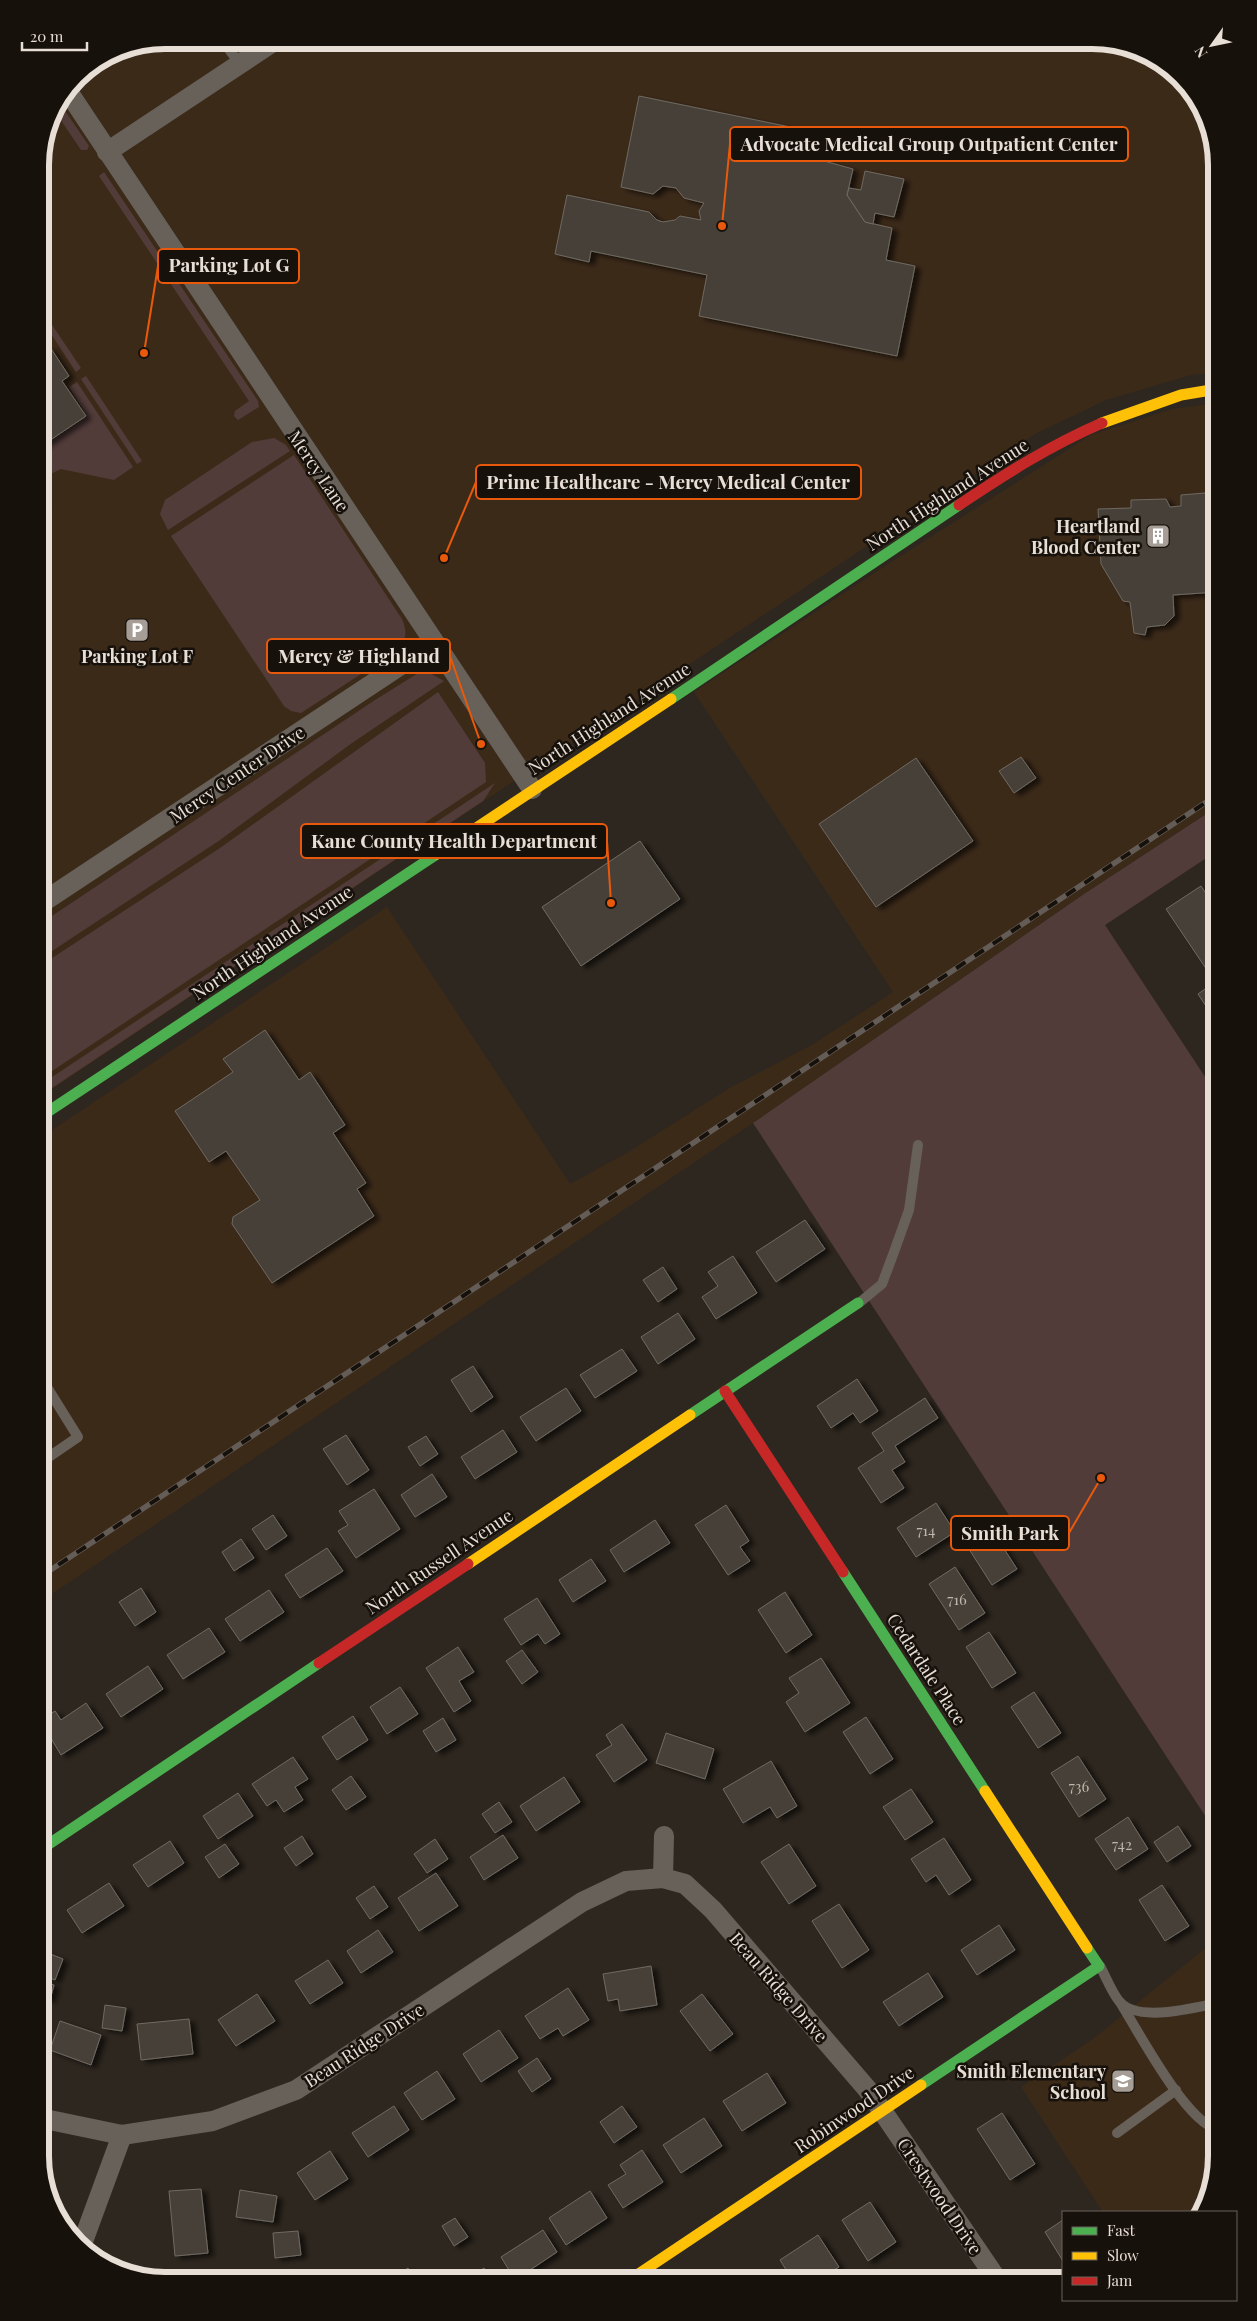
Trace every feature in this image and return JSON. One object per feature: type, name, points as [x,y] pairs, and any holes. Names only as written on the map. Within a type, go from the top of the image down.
[{"type":"street","points":[[107,152],[262,49]]},
{"type":"street","name":"Mercy Lane","points":[[71,96],[532,790]]},
{"type":"street","name":"North Highland Avenue","points":[[49,1111],[1025,462],[1069,437],[1111,418],[1181,395],[1208,390]]},
{"type":"street","name":"Mercy Center Drive","points":[[49,898],[434,643]]},
{"type":"street","name":"North Russell Avenue","points":[[49,1844],[858,1303]]},
{"type":"street","name":"Cedardale Place","points":[[725,1391],[1099,1966]]},
{"type":"street","points":[[663,1878],[664,1836]]},
{"type":"street","name":"Beau Ridge Drive","points":[[49,2120],[122,2135],[212,2121],[296,2090],[582,1902],[626,1881],[663,1878],[685,1884],[713,1910],[868,2090],[882,2112]]},
{"type":"street","name":"Robinwood Drive","points":[[642,2272],[1099,1966]]},
{"type":"street","name":"Crestwood Drive","points":[[882,2112],[992,2272]]},
{"type":"street","points":[[84,2239],[122,2135]]},
{"type":"lane","points":[[229,49],[240,64]]},
{"type":"lane","points":[[858,1303],[882,1284],[909,1210],[918,1145]]},
{"type":"lane","points":[[49,1390],[78,1437],[49,1457]]},
{"type":"lane","points":[[1099,1966],[1176,2090],[1192,2112],[1208,2127]]},
{"type":"lane","points":[[1120,2002],[1139,2012],[1162,2014],[1208,2005]]},
{"type":"lane","points":[[1117,2133],[1176,2090]]},
{"type":"shaded area","points":[[157,49],[1100,49],[1130,55],[1157,68],[1184,94],[1199,120],[1206,142],[1208,165],[1208,374],[1191,375],[1106,400],[1035,434],[49,1091],[49,157],[51,142],[58,120],[68,100],[100,68],[127,55]]},
{"type":"shaded area","points":[[63,108],[89,146],[87,150],[81,150],[59,118]]},
{"type":"shaded area","points":[[104,172],[258,401],[259,407],[238,420],[234,416],[235,411],[249,401],[99,176]]},
{"type":"shaded area","points":[[49,320],[81,368],[76,372],[49,331]]},
{"type":"shaded area","points":[[86,376],[142,461],[137,464],[81,379]]},
{"type":"shaded area","points":[[77,382],[133,467],[114,480],[61,469],[49,475],[49,442],[87,416],[69,387]]},
{"type":"shaded area","points":[[1208,404],[1208,813],[1084,894],[753,1123],[49,1596],[49,1132],[387,907],[570,1184],[630,1151],[731,1087],[812,1045],[893,992],[694,692],[885,566],[1091,435],[1172,409]]},
{"type":"shaded area","points":[[274,438],[286,445],[290,451],[168,530],[160,514],[165,500],[252,442]]},
{"type":"shaded area","points":[[294,455],[402,619],[405,627],[405,639],[398,650],[301,713],[291,711],[284,706],[171,536]]},
{"type":"shaded area","points":[[420,672],[428,672],[444,681],[352,743],[220,840],[49,953],[49,918],[375,700]]},
{"type":"shaded area","points":[[438,692],[485,763],[486,782],[49,1073],[49,960],[220,848]]},
{"type":"shaded area","points":[[495,783],[483,801],[49,1090],[49,1079]]},
{"type":"shaded area","points":[[1208,813],[1208,857],[1105,925],[1208,1081],[1208,1820],[753,1123],[1084,894]]},
{"type":"shaded area","name":"Smith Elementary School","points":[[1208,1946],[1208,2156],[1206,2179],[1194,2211],[1102,2211],[1021,2087],[1093,2039]]},
{"type":"building","points":[[639,96],[829,135],[824,161],[853,169],[847,195],[865,222],[892,228],[886,260],[915,266],[897,356],[699,316],[707,275],[591,251],[589,262],[555,254],[567,195],[649,212],[657,220],[663,222],[675,220],[680,216],[701,220],[699,211],[704,203],[684,198],[676,188],[663,186],[653,194],[621,187]]},
{"type":"building","points":[[865,171],[904,179],[894,217],[875,213],[873,224],[865,222],[847,195],[849,188],[861,190]]},
{"type":"building","points":[[49,348],[69,376],[62,381],[86,416],[49,441]]},
{"type":"building","name":"Heartland Blood Center","points":[[1208,493],[1208,593],[1173,595],[1174,616],[1165,625],[1147,627],[1145,635],[1134,633],[1130,602],[1123,601],[1101,564],[1098,509],[1131,508],[1131,500],[1166,499],[1170,507],[1181,506],[1181,495]]},
{"type":"building","points":[[1021,757],[1036,778],[1014,793],[999,771]]},
{"type":"building","points":[[916,758],[973,841],[876,907],[819,824]]},
{"type":"building","points":[[640,841],[680,899],[581,966],[542,907]]},
{"type":"building","points":[[1201,886],[1208,896],[1208,972],[1166,909]]},
{"type":"building","points":[[1208,987],[1208,1009],[1198,994]]},
{"type":"building","points":[[265,1030],[299,1080],[310,1072],[345,1125],[333,1133],[366,1183],[357,1189],[374,1216],[272,1283],[232,1224],[233,1217],[260,1200],[226,1151],[209,1162],[175,1111],[233,1072],[223,1059]]},
{"type":"building","points":[[805,1220],[825,1249],[776,1282],[756,1252]]},
{"type":"building","points":[[733,1256],[757,1293],[716,1319],[702,1297],[718,1286],[708,1272]]},
{"type":"building","points":[[663,1267],[677,1289],[658,1302],[643,1280]]},
{"type":"building","points":[[678,1313],[695,1339],[658,1364],[641,1337]]},
{"type":"building","points":[[622,1349],[637,1371],[595,1398],[580,1375]]},
{"type":"building","points":[[473,1366],[493,1397],[471,1412],[451,1380]]},
{"type":"building","points":[[857,1379],[878,1411],[860,1423],[853,1413],[831,1428],[817,1406]]},
{"type":"building","points":[[566,1388],[581,1411],[536,1441],[520,1417]]},
{"type":"building","points":[[925,1398],[938,1418],[895,1446],[905,1462],[892,1470],[904,1488],[881,1503],[858,1468],[884,1451],[872,1433]]},
{"type":"building","points":[[503,1430],[517,1452],[475,1479],[461,1457]]},
{"type":"building","points":[[346,1435],[369,1470],[347,1485],[323,1449]]},
{"type":"building","points":[[426,1436],[438,1454],[420,1466],[408,1447]]},
{"type":"building","points":[[432,1474],[447,1497],[415,1517],[401,1495]]},
{"type":"building","points":[[374,1489],[400,1529],[356,1558],[338,1531],[348,1525],[339,1511]]},
{"type":"building","points":[[936,1503],[955,1532],[916,1557],[897,1528]]},
{"type":"building","points":[[726,1505],[749,1541],[740,1547],[750,1561],[728,1575],[695,1525]]},
{"type":"building","points":[[273,1515],[287,1536],[266,1550],[252,1529]]},
{"type":"building","points":[[655,1520],[670,1543],[624,1572],[610,1550]]},
{"type":"building","points":[[992,1530],[1017,1569],[992,1585],[967,1546]]},
{"type":"building","points":[[241,1539],[254,1558],[234,1571],[222,1552]]},
{"type":"building","points":[[327,1548],[343,1571],[300,1598],[285,1575]]},
{"type":"building","points":[[591,1559],[606,1581],[573,1602],[559,1580]]},
{"type":"building","points":[[955,1567],[985,1613],[959,1630],[929,1584]]},
{"type":"building","points":[[141,1588],[156,1612],[135,1626],[119,1602]]},
{"type":"building","points":[[269,1590],[284,1612],[240,1641],[225,1619]]},
{"type":"building","points":[[785,1592],[812,1635],[786,1653],[758,1610]]},
{"type":"building","points":[[537,1598],[560,1634],[545,1644],[538,1634],[521,1645],[504,1619]]},
{"type":"building","points":[[209,1628],[225,1652],[183,1679],[167,1655]]},
{"type":"building","points":[[989,1632],[1016,1673],[992,1688],[966,1647]]},
{"type":"building","points":[[458,1647],[474,1672],[459,1681],[471,1701],[454,1712],[426,1668]]},
{"type":"building","points":[[522,1650],[538,1672],[522,1684],[506,1661]]},
{"type":"building","points":[[821,1658],[850,1703],[805,1732],[786,1702],[799,1693],[789,1678]]},
{"type":"building","points":[[148,1666],[163,1689],[121,1717],[106,1694]]},
{"type":"building","points":[[400,1687],[418,1714],[387,1734],[370,1707]]},
{"type":"building","points":[[1034,1692],[1061,1733],[1038,1748],[1011,1707]]},
{"type":"building","points":[[86,1703],[103,1728],[61,1755],[49,1735],[49,1715],[55,1711],[61,1720]]},
{"type":"building","points":[[353,1716],[368,1740],[337,1760],[322,1737]]},
{"type":"building","points":[[866,1717],[893,1759],[870,1774],[843,1732]]},
{"type":"building","points":[[443,1718],[456,1740],[436,1752],[423,1731]]},
{"type":"building","points":[[622,1724],[647,1760],[614,1782],[596,1755],[612,1745],[606,1735]]},
{"type":"building","points":[[666,1733],[714,1749],[705,1779],[656,1763]]},
{"type":"building","points":[[1078,1756],[1106,1799],[1079,1817],[1051,1773]]},
{"type":"building","points":[[293,1757],[308,1779],[295,1787],[303,1800],[284,1812],[276,1800],[267,1806],[252,1784]]},
{"type":"building","points":[[771,1761],[797,1806],[777,1818],[770,1807],[743,1823],[723,1789]]},
{"type":"building","points":[[351,1776],[366,1797],[346,1810],[332,1790]]},
{"type":"building","points":[[564,1777],[580,1802],[536,1831],[520,1806]]},
{"type":"building","points":[[911,1789],[933,1822],[905,1840],[883,1807]]},
{"type":"building","points":[[238,1793],[253,1816],[218,1839],[203,1816]]},
{"type":"building","points":[[499,1802],[512,1822],[495,1833],[482,1814]]},
{"type":"building","points":[[1128,1817],[1148,1849],[1116,1870],[1095,1839]]},
{"type":"building","points":[[1178,1826],[1191,1846],[1167,1862],[1154,1842]]},
{"type":"building","points":[[503,1835],[518,1858],[484,1880],[470,1857]]},
{"type":"building","points":[[302,1836],[313,1854],[296,1866],[284,1848]]},
{"type":"building","points":[[944,1838],[971,1880],[949,1895],[936,1875],[926,1882],[911,1859]]},
{"type":"building","points":[[435,1839],[448,1859],[427,1873],[414,1854]]},
{"type":"building","points":[[170,1841],[184,1863],[148,1887],[133,1865]]},
{"type":"building","points":[[225,1844],[239,1864],[219,1878],[205,1857]]},
{"type":"building","points":[[789,1844],[816,1886],[789,1904],[761,1862]]},
{"type":"building","points":[[436,1873],[458,1906],[419,1931],[398,1898]]},
{"type":"building","points":[[109,1883],[124,1906],[82,1933],[67,1910]]},
{"type":"building","points":[[1162,1885],[1189,1926],[1165,1941],[1139,1900]]},
{"type":"building","points":[[374,1886],[388,1907],[370,1919],[356,1898]]},
{"type":"building","points":[[839,1904],[869,1950],[842,1968],[812,1921]]},
{"type":"building","points":[[999,1925],[1015,1950],[977,1975],[961,1950]]},
{"type":"building","points":[[378,1930],[393,1952],[361,1973],[347,1951]]},
{"type":"building","points":[[49,1954],[63,1959],[55,1980],[49,1978]]},
{"type":"building","points":[[328,1960],[343,1983],[310,2004],[295,1981]]},
{"type":"building","points":[[651,1966],[657,2005],[620,2011],[618,1999],[608,2001],[603,1974]]},
{"type":"building","points":[[928,1973],[943,1997],[899,2026],[883,2002]]},
{"type":"building","points":[[49,1984],[54,1985],[49,2000]]},
{"type":"building","points":[[568,1988],[589,2020],[563,2036],[558,2028],[540,2039],[525,2016]]},
{"type":"building","points":[[257,1994],[275,2021],[236,2046],[218,2020]]},
{"type":"building","points":[[702,1994],[733,2034],[710,2051],[680,2011]]},
{"type":"building","points":[[105,2005],[126,2008],[122,2031],[102,2028]]},
{"type":"building","points":[[189,2019],[193,2054],[141,2060],[137,2024]]},
{"type":"building","points":[[60,2021],[101,2035],[91,2065],[50,2050]]},
{"type":"building","points":[[499,2030],[518,2058],[481,2082],[463,2054]]},
{"type":"building","points":[[537,2058],[551,2079],[532,2092],[518,2071]]},
{"type":"building","points":[[437,2071],[455,2099],[422,2120],[404,2093]]},
{"type":"building","points":[[767,2073],[786,2103],[742,2131],[723,2101]]},
{"type":"building","points":[[394,2106],[409,2130],[368,2157],[352,2133]]},
{"type":"building","points":[[622,2106],[637,2127],[614,2143],[600,2122]]},
{"type":"building","points":[[1002,2113],[1035,2164],[1010,2180],[977,2129]]},
{"type":"building","points":[[704,2118],[722,2146],[681,2173],[663,2145]]},
{"type":"building","points":[[642,2150],[663,2182],[623,2208],[608,2185],[626,2174],[620,2165]]},
{"type":"building","points":[[330,2151],[348,2179],[315,2200],[297,2173]]},
{"type":"building","points":[[201,2189],[208,2253],[175,2256],[169,2191]]},
{"type":"building","points":[[240,2190],[277,2196],[273,2222],[236,2217]]},
{"type":"building","points":[[590,2191],[607,2218],[566,2245],[549,2218]]},
{"type":"building","points":[[870,2202],[896,2242],[868,2261],[842,2220]]},
{"type":"building","points":[[455,2218],[468,2237],[454,2246],[442,2226]]},
{"type":"building","points":[[1062,2221],[1062,2259],[1045,2232]]},
{"type":"building","points":[[543,2230],[557,2252],[527,2272],[510,2272],[501,2257]]},
{"type":"building","points":[[298,2231],[301,2255],[275,2258],[273,2233]]},
{"type":"building","points":[[818,2235],[839,2267],[831,2272],[787,2272],[780,2260]]},
{"type":"building","points":[[408,2268],[411,2272],[401,2272]]},
{"type":"building","points":[[484,2268],[487,2272],[478,2272]]},
{"type":"railway","points":[[49,1571],[1208,801]]},
{"type":"traffic: fast","points":[[671,699],[959,505]]},
{"type":"traffic: fast","points":[[49,1111],[437,854]]},
{"type":"traffic: fast","points":[[690,1415],[858,1303]]},
{"type":"traffic: fast","points":[[843,1572],[985,1791]]},
{"type":"traffic: fast","points":[[49,1844],[319,1663]]},
{"type":"traffic: fast","points":[[921,2085],[1099,1966],[1087,1948]]},
{"type":"traffic: slow","points":[[1102,423],[1181,395],[1208,390]]},
{"type":"traffic: slow","points":[[437,854],[671,699]]},
{"type":"traffic: slow","points":[[468,1564],[690,1415]]},
{"type":"traffic: slow","points":[[985,1791],[1087,1948]]},
{"type":"traffic: slow","points":[[641,2272],[921,2085]]},
{"type":"traffic: jam","points":[[959,505],[1029,461],[1102,423]]},
{"type":"traffic: jam","points":[[725,1391],[843,1572]]},
{"type":"traffic: jam","points":[[319,1663],[468,1564]]},
{"type":"place","name":"Advocate Medical Group Outpatient Center","points":[[722,226]]},
{"type":"place","name":"Parking Lot G","points":[[144,353]]},
{"type":"place","name":"Heartland Blood Center","points":[[1158,536]]},
{"type":"place","name":"Prime Healthcare - Mercy Medical Center","points":[[444,558]]},
{"type":"place","name":"Parking Lot F","points":[[137,630]]},
{"type":"place","name":"Mercy & Highland","points":[[481,744]]},
{"type":"place","name":"Kane County Health Department","points":[[611,903]]},
{"type":"place","name":"Smith Park","points":[[1101,1478]]},
{"type":"place","name":"Smith Elementary School","points":[[1123,2081]]}]
